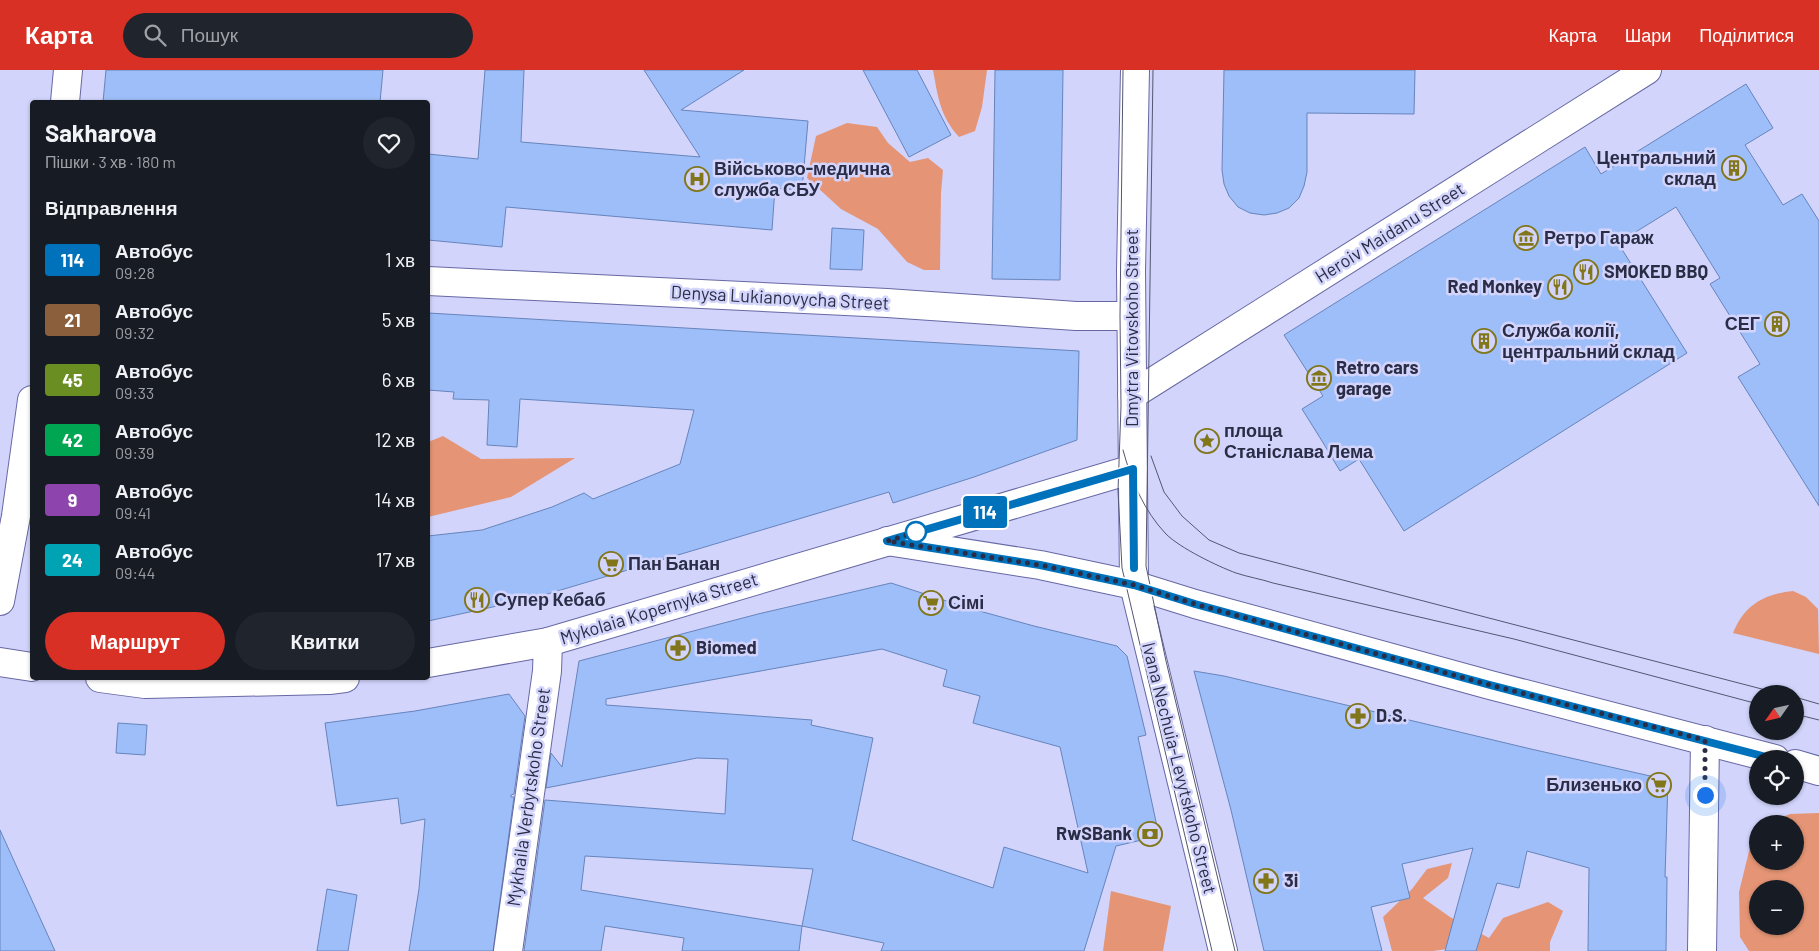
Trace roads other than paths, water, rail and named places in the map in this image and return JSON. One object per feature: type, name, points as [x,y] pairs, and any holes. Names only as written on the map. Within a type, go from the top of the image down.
[{"type":"main road","points":[[65,100],[68,70]]},
{"type":"main road","name":"Dmytra Vitovskoho Street","points":[[1134,585],[1131,316],[1135,70]]},
{"type":"main road","name":"Heroiv Maidanu Street","points":[[1132,395],[1647,70]]},
{"type":"main road","name":"Denysa Lukianovycha Street","points":[[430,281],[897,304],[1076,316],[1131,316]]},
{"type":"main road","points":[[0,602],[16,516],[30,414]]},
{"type":"main road","name":"Mykolaia Kopernyka Street","points":[[430,663],[548,642],[1133,469]]},
{"type":"main road","name":"Mykolaia Kopernyka Street","points":[[887,541],[1040,565],[1134,585],[1195,604],[1480,682],[1749,752]]},
{"type":"main road","name":"Ivana Nechuia-Levytskoho Street","points":[[1134,585],[1223,951]]},
{"type":"main road","name":"Mykhaila Verbytskoho Street","points":[[508,951],[547,671],[548,642]]},
{"type":"main road","points":[[0,662],[30,667]]},
{"type":"main road","points":[[115,680],[145,684],[329,680]]},
{"type":"main road","points":[[1702,951],[1705,740]]},
{"type":"main road","points":[[1804,767],[1819,771]]},
{"type":"tram line","points":[[1123,70],[1120,316],[1121,406],[1118,491],[1122,568],[1212,951]]},
{"type":"tram line","points":[[1153,70],[1146,566],[1166,661],[1235,951]]},
{"type":"tram line","points":[[1123,450],[1139,495],[1158,525],[1166,534],[1189,551],[1228,570],[1273,583],[1514,639],[1749,702]]},
{"type":"tram line","points":[[1151,456],[1164,492],[1182,516],[1209,540],[1239,553],[1749,686]]},
{"type":"tram line","points":[[1804,700],[1819,704]]},
{"type":"tram line","points":[[1804,716],[1819,720]]},
{"type":"place","name":"Центральний склад","points":[[1734,168]]},
{"type":"place","name":"Військово-медична служба СБУ","points":[[697,179]]},
{"type":"place","name":"Ретро Гараж","points":[[1526,238]]},
{"type":"place","name":"SMOKED BBQ","points":[[1586,272]]},
{"type":"place","name":"Red Monkey","points":[[1560,287]]},
{"type":"place","name":"СЕГ","points":[[1777,324]]},
{"type":"place","name":"Служба колії, центральний склад","points":[[1484,341]]},
{"type":"place","name":"Retro cars garage","points":[[1319,378]]},
{"type":"place","name":"площа Станіслава Лема","points":[[1207,441]]},
{"type":"place","name":"Пан Банан","points":[[611,564]]},
{"type":"place","name":"Супер Кебаб","points":[[477,600]]},
{"type":"place","name":"Сімі","points":[[931,603]]},
{"type":"place","name":"Biomed","points":[[678,648]]},
{"type":"place","name":"D.S.","points":[[1358,716]]},
{"type":"place","name":"Близенько","points":[[1659,785]]},
{"type":"place","name":"RwSBank","points":[[1150,834]]},
{"type":"place","name":"3i","points":[[1266,881]]}]
